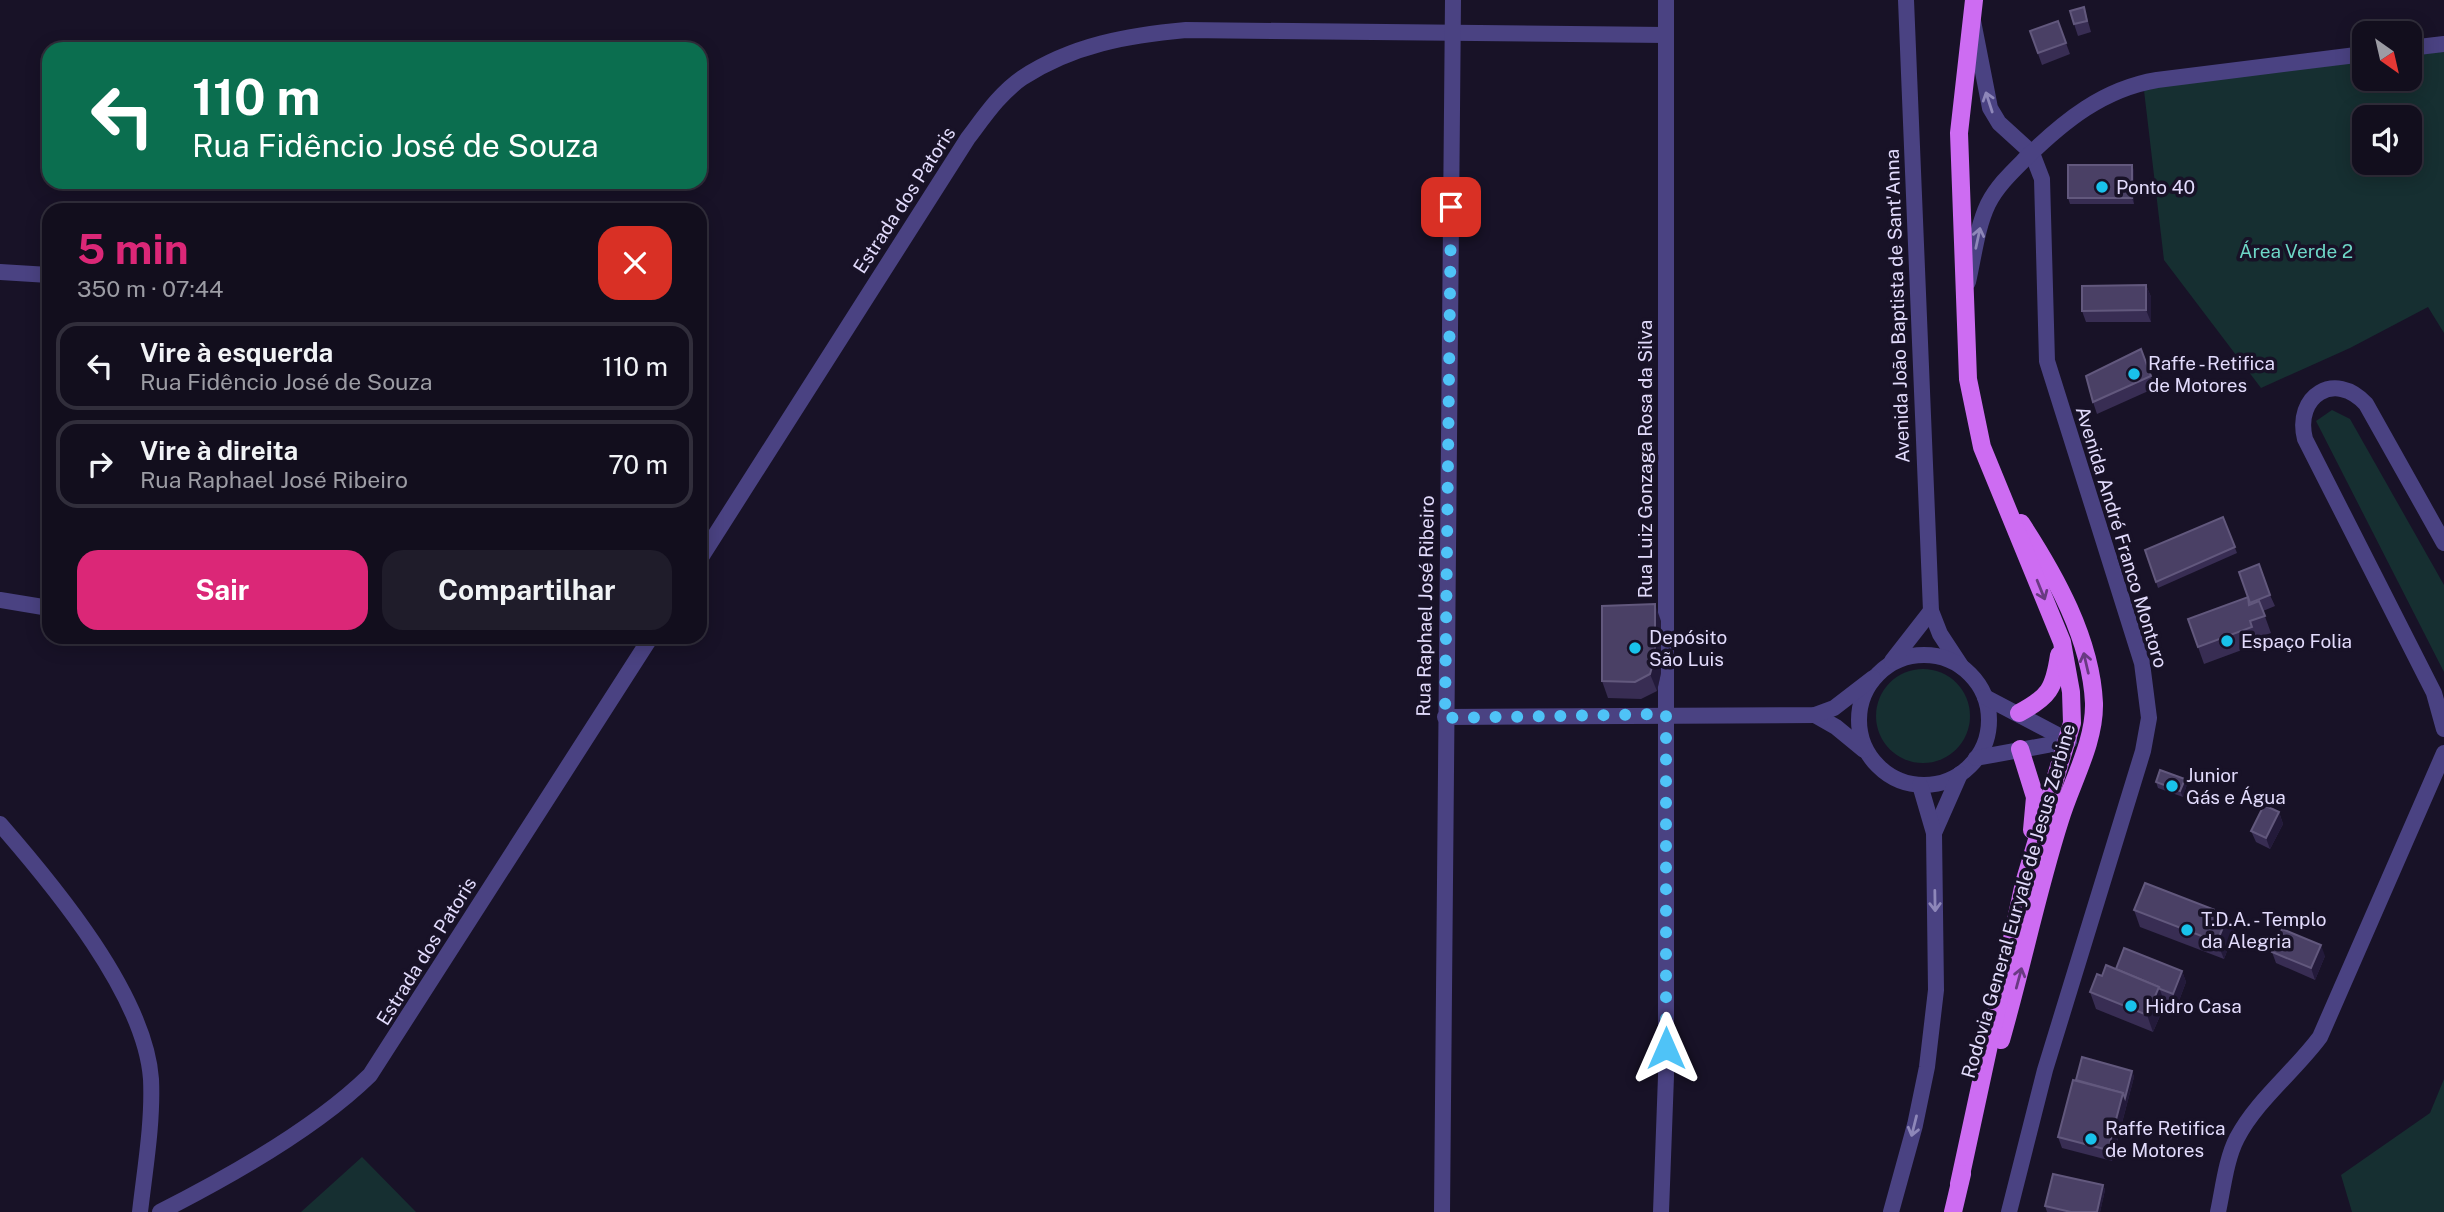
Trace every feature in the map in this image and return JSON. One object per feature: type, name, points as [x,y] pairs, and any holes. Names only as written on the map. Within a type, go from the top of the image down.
[{"type":"main road","name":"Rodovia General Euryale de Jesus Zerbine","points":[[1959,1185],[2024,883],[2069,741],[2071,692],[2062,642],[1995,482],[1974,414],[1963,304],[1959,133],[1972,5]]},
{"type":"main road","name":"Rodovia General Euryale de Jesus Zerbine","points":[[1952,1212],[2020,974],[2060,818],[2082,760],[2094,704],[2081,640],[2056,580],[1995,482]]},
{"type":"main road","points":[[2019,713],[2043,698],[2051,689],[2062,642]]},
{"type":"main road","points":[[2060,818],[2069,741],[2094,704]]},
{"type":"main road","points":[[2020,749],[2030,775],[2036,811],[2024,883]]},
{"type":"street","name":"Rua Raphael José Ribeiro","points":[[1442,1212],[1446,1080],[1445,718],[1453,0]]},
{"type":"street","name":"Rua Luiz Gonzaga Rosa da Silva","points":[[1661,1212],[1666,1076],[1666,0]]},
{"type":"street","name":"Avenida João Baptista de Sant'Anna","points":[[1906,0],[1931,611],[1940,634],[1961,666]]},
{"type":"street","points":[[1972,5],[1990,108],[1999,122],[2032,153]]},
{"type":"street","name":"Estrada dos Patoris","points":[[707,548],[968,138],[1002,97],[1021,79],[1090,46],[1134,34],[1257,28],[1453,35],[1666,35]]},
{"type":"street","points":[[2422,47],[2444,44]]},
{"type":"street","points":[[1963,304],[1981,222],[1989,204],[2002,183],[2067,120],[2130,84],[2352,56]]},
{"type":"street","name":"Avenida André Franco Montoro","points":[[2009,1212],[2045,1070],[2143,751],[2149,718],[2142,663],[2047,361],[2044,193],[2032,153]]},
{"type":"street","points":[[0,272],[42,275]]},
{"type":"street","points":[[2444,543],[2360,398],[2355,393],[2339,388],[2321,391],[2312,397],[2304,408],[2301,424],[2305,439],[2434,693],[2444,730]]},
{"type":"street","points":[[0,600],[42,607]]},
{"type":"street","points":[[1445,718],[1666,714],[1815,715],[1834,708],[1888,665],[1931,611]]},
{"type":"street","name":"Estrada dos Patoris","points":[[160,1212],[200,1192],[331,1109],[370,1075],[647,644]]},
{"type":"street","points":[[1888,665],[1906,657],[1925,654],[1944,657],[1961,666],[1975,679],[1985,696],[1988,729],[1976,758],[1960,774],[1934,832]]},
{"type":"street","points":[[1868,755],[1860,736],[1858,716],[1863,696],[1873,678]]},
{"type":"street","points":[[1985,696],[2069,741]]},
{"type":"street","points":[[1815,715],[1836,727],[1891,776],[1920,785],[1941,782],[1960,774]]},
{"type":"street","points":[[1976,758],[2069,741]]},
{"type":"street","points":[[2218,1212],[2236,1140],[2253,1113],[2298,1066],[2320,1037],[2444,753]]},
{"type":"street","points":[[1891,1212],[1915,1125],[1927,1067],[1936,990],[1934,832],[1920,785]]},
{"type":"street","points":[[0,824],[77,917],[132,1010],[144,1042],[150,1076],[151,1110],[140,1212]]},
{"type":"green space","name":"Área Verde 2","points":[[2444,44],[2444,333],[2428,307],[2350,348],[2261,388],[2164,260],[2143,82],[2352,56],[2352,91],[2422,91],[2422,47]]},
{"type":"green space","points":[[2332,410],[2350,419],[2444,585],[2444,672],[2316,421]]},
{"type":"green space","points":[[1923,669],[1941,672],[1956,683],[1967,698],[1970,716],[1967,734],[1956,749],[1941,760],[1923,763],[1905,760],[1890,749],[1879,734],[1876,716],[1879,698],[1890,683],[1905,672]]},
{"type":"green space","points":[[2444,1079],[2444,1212],[2352,1212],[2341,1175],[2430,1113]]},
{"type":"green space","points":[[362,1157],[416,1212],[301,1212]]},
{"type":"building","points":[[2084,7],[2087,21],[2074,24],[2070,11]]},
{"type":"building","points":[[2058,21],[2066,43],[2038,53],[2030,31]]},
{"type":"building","name":"Ponto 40","points":[[2068,165],[2132,165],[2132,198],[2068,198]]},
{"type":"building","points":[[2146,285],[2146,310],[2082,311],[2082,286]]},
{"type":"building","points":[[2141,349],[2151,376],[2093,402],[2086,376]]},
{"type":"building","points":[[2223,517],[2235,547],[2156,582],[2145,550]]},
{"type":"building","points":[[2259,564],[2270,595],[2250,603],[2239,572]]},
{"type":"building","points":[[2248,597],[2249,605],[2259,601],[2265,616],[2250,621],[2252,627],[2198,647],[2188,619]]},
{"type":"building","name":"Depósito São Luis","points":[[1655,604],[1655,656],[1650,674],[1635,682],[1602,681],[1602,606]]},
{"type":"building","points":[[2160,770],[2185,779],[2180,791],[2156,782]]},
{"type":"building","points":[[2264,805],[2279,812],[2266,838],[2251,831]]},
{"type":"building","points":[[2145,883],[2228,915],[2217,942],[2134,910]]},
{"type":"building","points":[[2282,929],[2321,945],[2311,968],[2272,952]]},
{"type":"building","points":[[2124,948],[2182,971],[2173,994],[2116,969]]},
{"type":"building","points":[[2106,965],[2159,987],[2147,1015],[2090,992],[2097,974],[2102,976]]},
{"type":"building","points":[[2082,1057],[2132,1071],[2125,1098],[2123,1093],[2076,1080]]},
{"type":"building","points":[[2073,1080],[2123,1093],[2108,1150],[2058,1137]]},
{"type":"building","points":[[2053,1174],[2103,1185],[2097,1212],[2071,1212],[2045,1206]]},
{"type":"place","name":"Ponto 40","points":[[2102,187]]},
{"type":"place","name":"Raffe - Retifica de Motores","points":[[2134,374]]},
{"type":"place","name":"Espaço Folia","points":[[2227,641]]},
{"type":"place","name":"Depósito São Luis","points":[[1635,648]]},
{"type":"place","name":"Junior Gás e Água","points":[[2172,786]]},
{"type":"place","name":"T.D.A. - Templo da Alegria","points":[[2187,930]]},
{"type":"place","name":"Hidro Casa","points":[[2131,1006]]},
{"type":"place","name":"Raffe Retifica de Motores","points":[[2091,1139]]},
{"type":"route","points":[[1451,207],[1445,718],[1666,714],[1666,1048]]}]
